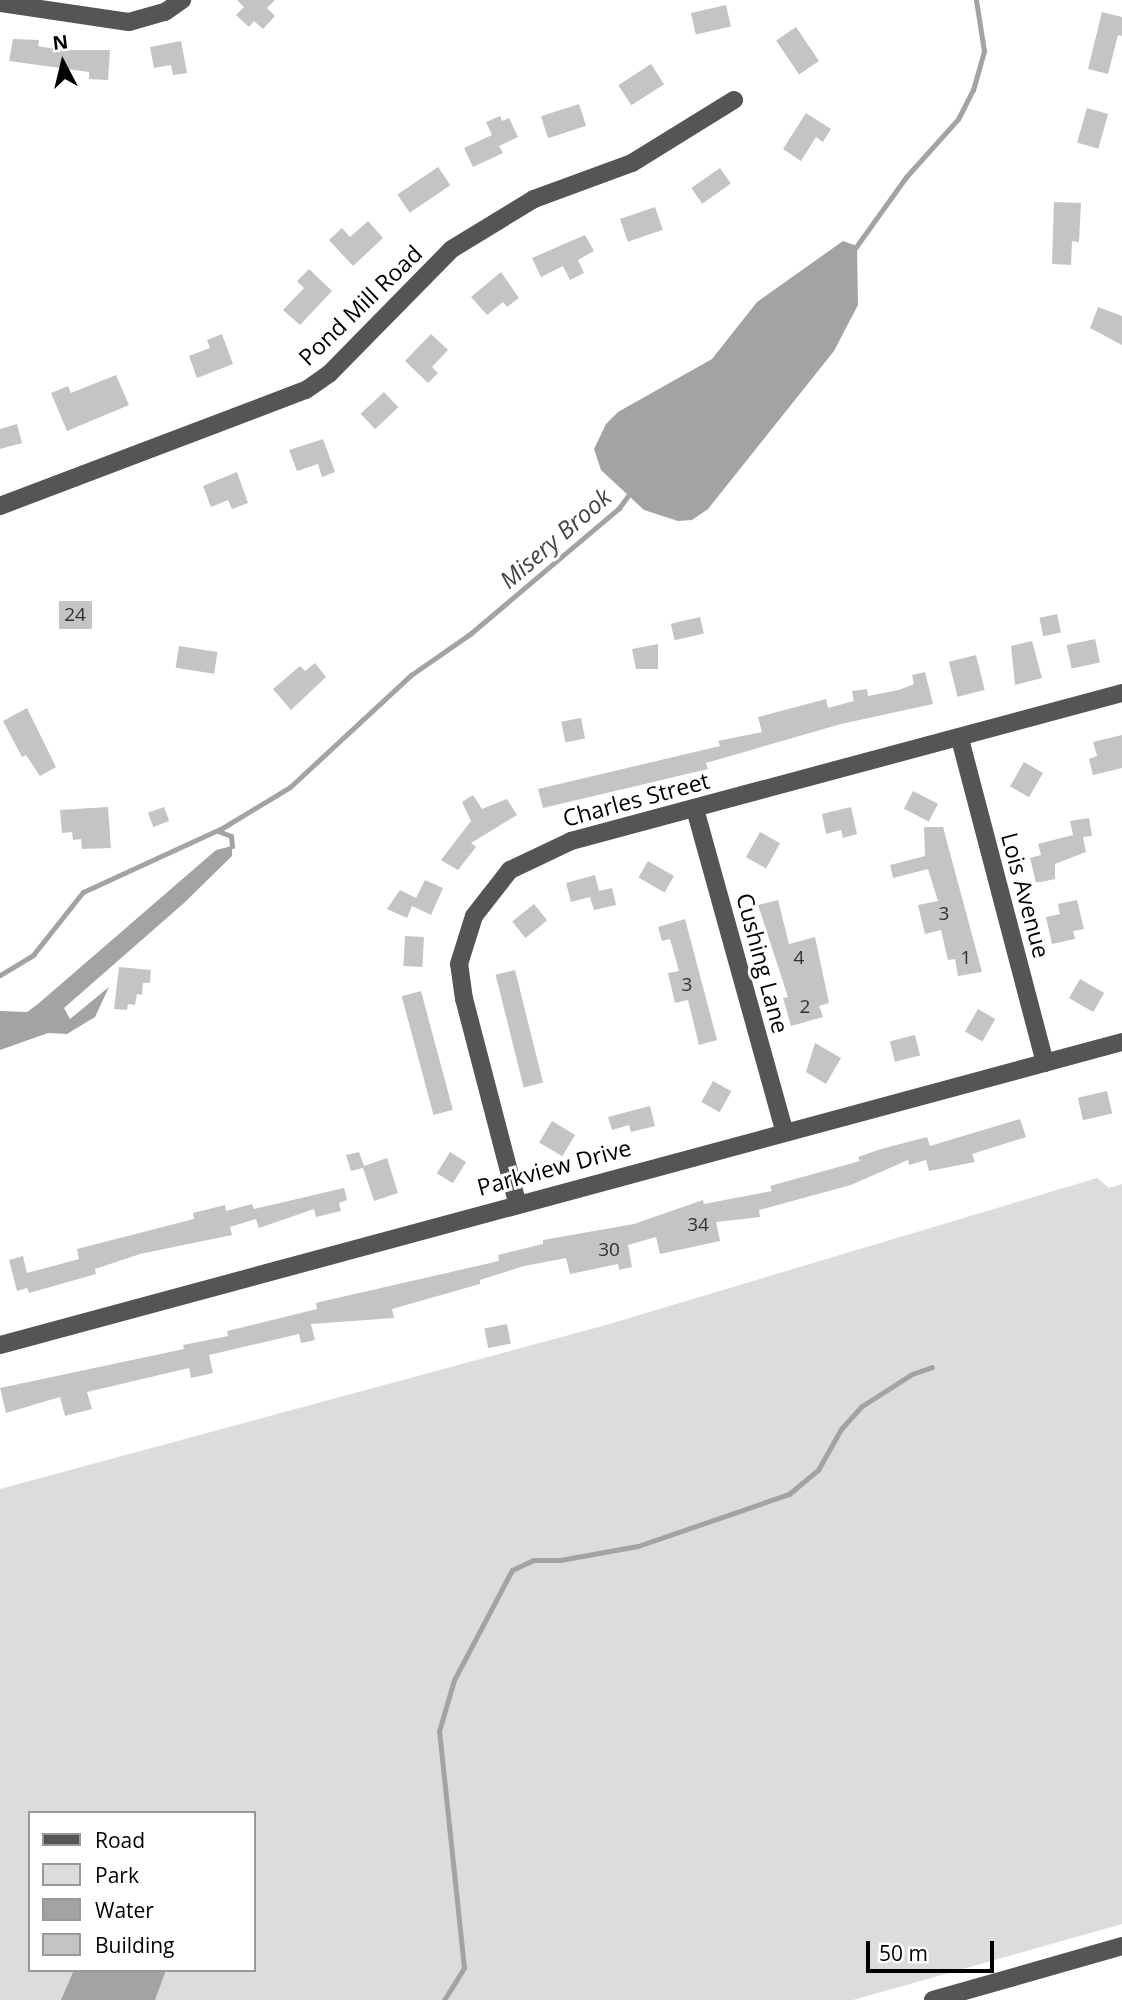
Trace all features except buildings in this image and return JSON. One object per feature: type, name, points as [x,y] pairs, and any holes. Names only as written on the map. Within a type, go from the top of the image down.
[{"type":"street","points":[[0,3],[130,22],[165,12],[182,0]]},
{"type":"street","name":"Pond Mill Road","points":[[0,506],[298,394],[329,374],[452,249],[534,200],[632,163],[734,100]]},
{"type":"street","name":"Charles Street","points":[[517,1202],[461,981],[462,948],[474,916],[510,870],[543,850],[1122,693]]},
{"type":"street","name":"Lois Avenue","points":[[960,739],[1045,1063]]},
{"type":"street","name":"Cushing Lane","points":[[695,809],[784,1130]]},
{"type":"street","name":"Parkview Drive","points":[[0,1345],[517,1202],[1122,1042]]},
{"type":"street","points":[[933,2000],[1122,1946]]},
{"type":"green space","points":[[1097,1178],[1109,1188],[1122,1184],[1122,1924],[853,2000],[0,2000],[0,1489],[606,1325]]},
{"type":"water","points":[[843,241],[857,246],[858,305],[834,351],[708,509],[692,520],[678,521],[644,510],[601,470],[594,449],[606,424],[618,412],[712,359],[757,302]]},
{"type":"water","points":[[232,846],[232,856],[184,903],[64,1008],[70,1019],[109,987],[95,1017],[67,1034],[48,1033],[0,1050],[0,1011],[27,1012],[216,850]]},
{"type":"water","points":[[73,1972],[165,1972],[155,2000],[61,2000]]},
{"type":"waterway","name":"Misery Brook","points":[[853,251],[906,177],[958,119],[973,90],[984,51],[976,0]]},
{"type":"waterway","name":"Misery Brook","points":[[0,975],[33,955],[83,892],[224,827],[290,787],[411,675],[470,634],[619,508],[632,490]]},
{"type":"waterway","points":[[218,831],[231,836],[232,846]]},
{"type":"waterway","points":[[444,2000],[464,1968],[439,1731],[454,1680],[512,1570],[533,1560],[560,1560],[638,1546],[789,1494],[818,1470],[841,1429],[862,1406],[912,1374],[932,1367]]}]
